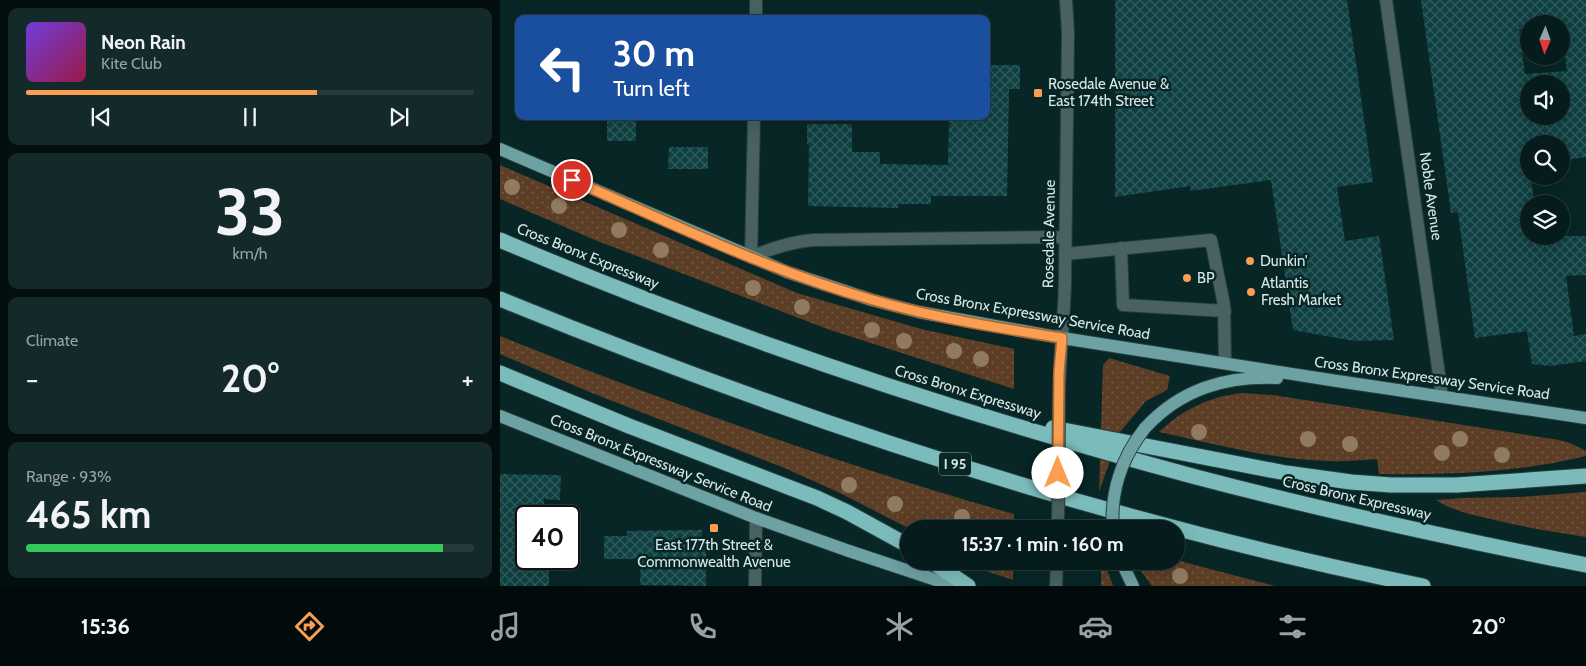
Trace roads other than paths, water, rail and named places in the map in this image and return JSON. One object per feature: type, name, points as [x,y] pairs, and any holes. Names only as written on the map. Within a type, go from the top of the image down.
[{"type":"highway","name":"Cross Bronx Expressway","points":[[500,240],[746,336],[871,380],[969,411],[1150,464],[1269,496],[1425,532],[1586,565]]},
{"type":"highway","name":"I 95","points":[[500,299],[673,368],[860,434],[986,474],[1232,542],[1423,586]]},
{"type":"highway","points":[[500,373],[629,426],[817,498],[900,541]]},
{"type":"highway","points":[[969,411],[1286,473],[1331,480],[1372,484],[1450,485],[1586,476]]},
{"type":"highway","points":[[944,570],[968,586]]},
{"type":"main road","name":"Cross Bronx Expressway Service Road","points":[[500,149],[751,257],[829,287],[919,312],[1062,338],[1586,418]]},
{"type":"main road","points":[[1113,520],[1113,505],[1120,474],[1128,454],[1145,428],[1161,411],[1183,396],[1219,382],[1273,377],[1337,381]]},
{"type":"main road","name":"Cross Bronx Expressway Service Road","points":[[500,416],[756,518],[850,552],[954,586]]},
{"type":"main road","points":[[1125,570],[1133,586]]},
{"type":"street","points":[[756,0],[756,15]]},
{"type":"street","name":"Rosedale Avenue","points":[[1058,520],[1059,372],[1065,254],[1068,33],[1066,0]]},
{"type":"street","name":"Noble Avenue","points":[[1386,0],[1442,396]]},
{"type":"street","points":[[754,120],[751,257],[778,246],[807,240],[1065,237]]},
{"type":"street","points":[[1065,254],[1211,240],[1224,311],[1225,363]]},
{"type":"street","points":[[1121,248],[1123,306],[1224,311]]},
{"type":"street","points":[[755,586],[756,518]]},
{"type":"street","points":[[1056,586],[1057,570]]},
{"type":"place","name":"Rosedale Avenue & East 174th Street","points":[[1038,93]]},
{"type":"place","name":"Dunkin'","points":[[1250,261]]},
{"type":"place","name":"BP","points":[[1187,278]]},
{"type":"place","name":"Atlantis Fresh Market","points":[[1251,292]]},
{"type":"place","name":"East 177th Street & Commonwealth Avenue","points":[[714,528]]}]
